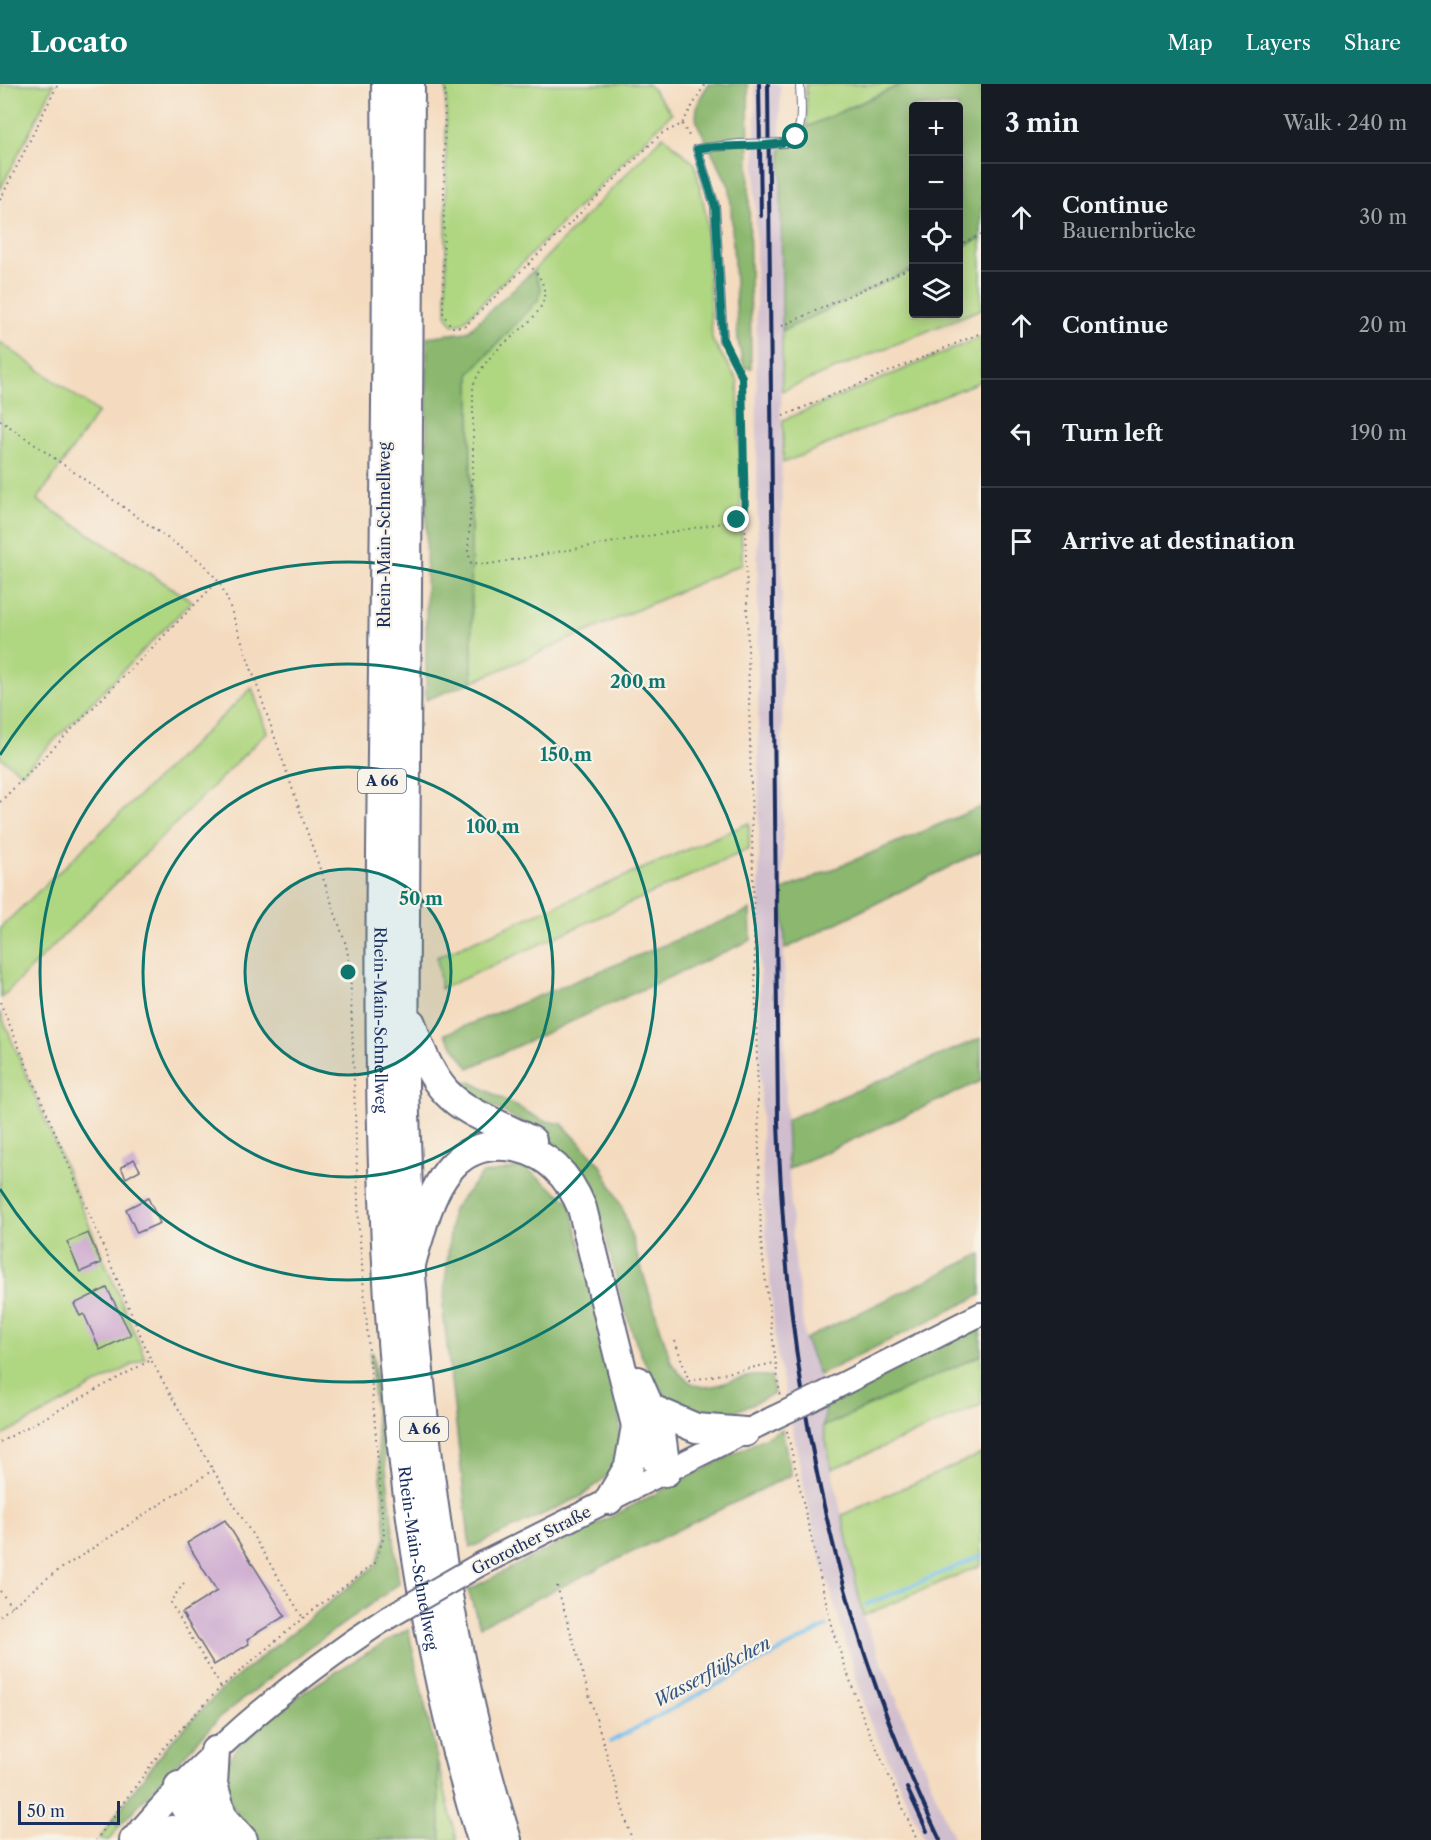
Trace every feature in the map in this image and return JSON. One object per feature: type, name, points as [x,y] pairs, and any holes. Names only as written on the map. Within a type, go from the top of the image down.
[{"type":"highway","name":"Rhein-Main-Schnellweg","points":[[386,84],[380,1001],[384,1213],[395,1377],[413,1534],[433,1648],[459,1761],[482,1840]]},
{"type":"highway","name":"Rhein-Main-Schnellweg","points":[[410,84],[404,1111],[411,1265]]},
{"type":"highway","points":[[404,1001],[427,1066],[451,1098],[482,1119],[548,1150],[561,1161],[580,1185],[592,1213],[629,1356],[644,1418],[644,1445],[666,1472]]},
{"type":"highway","points":[[411,1265],[434,1190],[456,1162],[477,1150],[500,1146],[525,1149],[547,1160],[564,1176],[582,1208],[644,1418],[629,1466],[609,1500]]},
{"type":"highway","name":"A 66","points":[[411,1265],[424,1429],[448,1592],[475,1724],[507,1840]]},
{"type":"highway","points":[[644,1418],[696,1428],[745,1432]]},
{"type":"highway","points":[[215,1751],[213,1784],[218,1830]]},
{"type":"highway","points":[[459,1761],[466,1840]]},
{"type":"highway","points":[[179,1786],[205,1799],[218,1830]]},
{"type":"highway","points":[[133,1840],[171,1830],[218,1830],[243,1840]]},
{"type":"main road","name":"Grorother Straße","points":[[133,1840],[179,1786],[215,1751],[306,1674],[387,1618],[479,1565],[981,1314]]},
{"type":"lane","points":[[723,340],[715,206],[697,149],[739,144],[785,143],[796,137],[800,123],[800,84]]},
{"type":"path","points":[[0,200],[58,84]]},
{"type":"path","points":[[445,84],[443,314],[453,327],[464,327],[661,134],[682,124],[705,84]]},
{"type":"path","points":[[682,124],[697,149]]},
{"type":"path","points":[[963,243],[981,234]]},
{"type":"path","points":[[528,264],[540,275],[544,285],[543,305],[527,324],[495,352],[477,374],[473,386],[473,464],[468,551],[471,562],[489,564],[745,519]]},
{"type":"path","points":[[782,326],[909,268]]},
{"type":"path","points":[[783,416],[981,333]]},
{"type":"path","points":[[723,340],[742,377],[761,1243],[780,1416],[832,1629],[863,1717],[917,1840]]},
{"type":"path","points":[[0,420],[204,564],[218,581],[227,598],[278,744],[346,945],[350,966],[359,1228],[384,1536],[375,1563],[303,1618],[221,1687],[165,1746],[96,1840]]},
{"type":"path","points":[[0,802],[218,581]]},
{"type":"path","points":[[0,1002],[151,1360],[213,1470],[303,1618]]},
{"type":"path","points":[[675,1341],[690,1381],[774,1363]]},
{"type":"path","points":[[0,1442],[151,1360]]},
{"type":"path","points":[[0,1616],[50,1576],[213,1470]]},
{"type":"path","points":[[184,1583],[170,1602],[221,1687]]},
{"type":"path","points":[[557,1586],[632,1840]]},
{"type":"path","points":[[0,1591],[12,1607]]},
{"type":"shaded area","points":[[755,84],[780,84],[783,890],[786,1120],[793,1243],[805,1339],[827,1398],[823,1427],[863,1616],[954,1840],[925,1840],[868,1717],[815,1539],[776,1348],[763,1200],[760,1055]]},
{"type":"green space","points":[[0,84],[54,84],[0,190]]},
{"type":"green space","points":[[446,84],[648,84],[672,113],[463,322],[453,325],[446,315]]},
{"type":"green space","points":[[709,84],[748,84],[751,368],[744,368],[738,341],[730,188],[697,123],[698,102]]},
{"type":"green space","points":[[806,84],[902,84],[807,127]]},
{"type":"green space","points":[[902,84],[981,84],[981,238],[963,246],[963,102],[909,102],[909,271],[782,331],[781,149],[799,142],[807,127]]},
{"type":"green space","points":[[663,136],[695,164],[706,215],[712,340],[738,381],[742,564],[472,682],[470,373],[538,300],[541,288],[533,271]]},
{"type":"green space","points":[[981,238],[981,309],[963,316],[963,264],[963,246]]},
{"type":"green space","points":[[533,271],[541,288],[538,300],[470,373],[472,682],[426,700],[427,337],[467,332]]},
{"type":"green space","points":[[909,271],[909,318],[959,318],[782,391],[782,331]]},
{"type":"green space","points":[[981,337],[981,381],[783,463],[783,420]]},
{"type":"green space","points":[[0,342],[98,412],[37,500],[192,601],[22,773],[0,757]]},
{"type":"green space","points":[[252,688],[267,732],[1,998],[0,928]]},
{"type":"green space","points":[[981,807],[981,851],[785,949],[783,890]]},
{"type":"green space","points":[[749,823],[749,849],[441,989],[437,957]]},
{"type":"green space","points":[[750,910],[751,940],[469,1068],[445,1034]]},
{"type":"green space","points":[[0,1012],[145,1358],[0,1437]]},
{"type":"green space","points":[[981,1038],[981,1081],[788,1169],[786,1120]]},
{"type":"green space","points":[[471,1082],[542,1120],[562,1124],[601,1165],[623,1210],[671,1362],[683,1377],[695,1385],[706,1387],[741,1378],[771,1377],[774,1394],[728,1414],[701,1417],[679,1407],[660,1388],[632,1332],[595,1199],[588,1183],[563,1152],[549,1140],[517,1119],[465,1092],[459,1083]]},
{"type":"green space","points":[[524,1167],[570,1202],[620,1406],[619,1466],[582,1496],[470,1548],[443,1309],[452,1210],[482,1174]]},
{"type":"green space","points":[[981,1254],[981,1295],[819,1375],[805,1339]]},
{"type":"green space","points":[[981,1322],[981,1355],[823,1427],[827,1398]]},
{"type":"green space","points":[[373,1352],[399,1584],[298,1656],[218,1719],[119,1826],[112,1820],[166,1747],[223,1688],[376,1565],[386,1537],[370,1353]]},
{"type":"green space","points":[[981,1355],[981,1405],[832,1469],[823,1427]]},
{"type":"green space","points":[[782,1429],[791,1475],[480,1626],[468,1590]]},
{"type":"green space","points":[[981,1454],[981,1565],[863,1616],[842,1515]]},
{"type":"green space","points":[[408,1629],[437,1759],[441,1840],[257,1840],[239,1817],[226,1790],[225,1771],[233,1753],[250,1734],[275,1713]]},
{"type":"green space","points":[[437,1759],[457,1840],[441,1840]]},
{"type":"green space","points":[[112,1820],[119,1826],[110,1840],[99,1840]]},
{"type":"building","points":[[134,1159],[140,1170],[126,1178],[121,1167]]},
{"type":"building","points":[[148,1198],[160,1223],[137,1233],[126,1209]]},
{"type":"building","points":[[88,1233],[101,1263],[80,1272],[67,1242]]},
{"type":"building","points":[[107,1288],[131,1335],[100,1350],[84,1314],[80,1316],[74,1304]]},
{"type":"building","points":[[225,1520],[285,1616],[247,1639],[249,1644],[214,1665],[182,1613],[217,1591],[187,1543]]},
{"type":"waterway","name":"Wasserflüßchen","points":[[866,1605],[981,1556]]},
{"type":"waterway","name":"Wasserflüßchen","points":[[610,1742],[827,1626]]},
{"type":"railway","points":[[759,84],[761,216]]},
{"type":"railway","points":[[768,84],[778,1122],[791,1308],[820,1490],[842,1579],[869,1667],[901,1754],[940,1840]]},
{"type":"railway","points":[[907,1788],[927,1831]]},
{"type":"route","points":[[737,520],[745,519],[742,377],[723,340],[715,206],[697,149],[715,145],[785,143],[796,137]]}]
